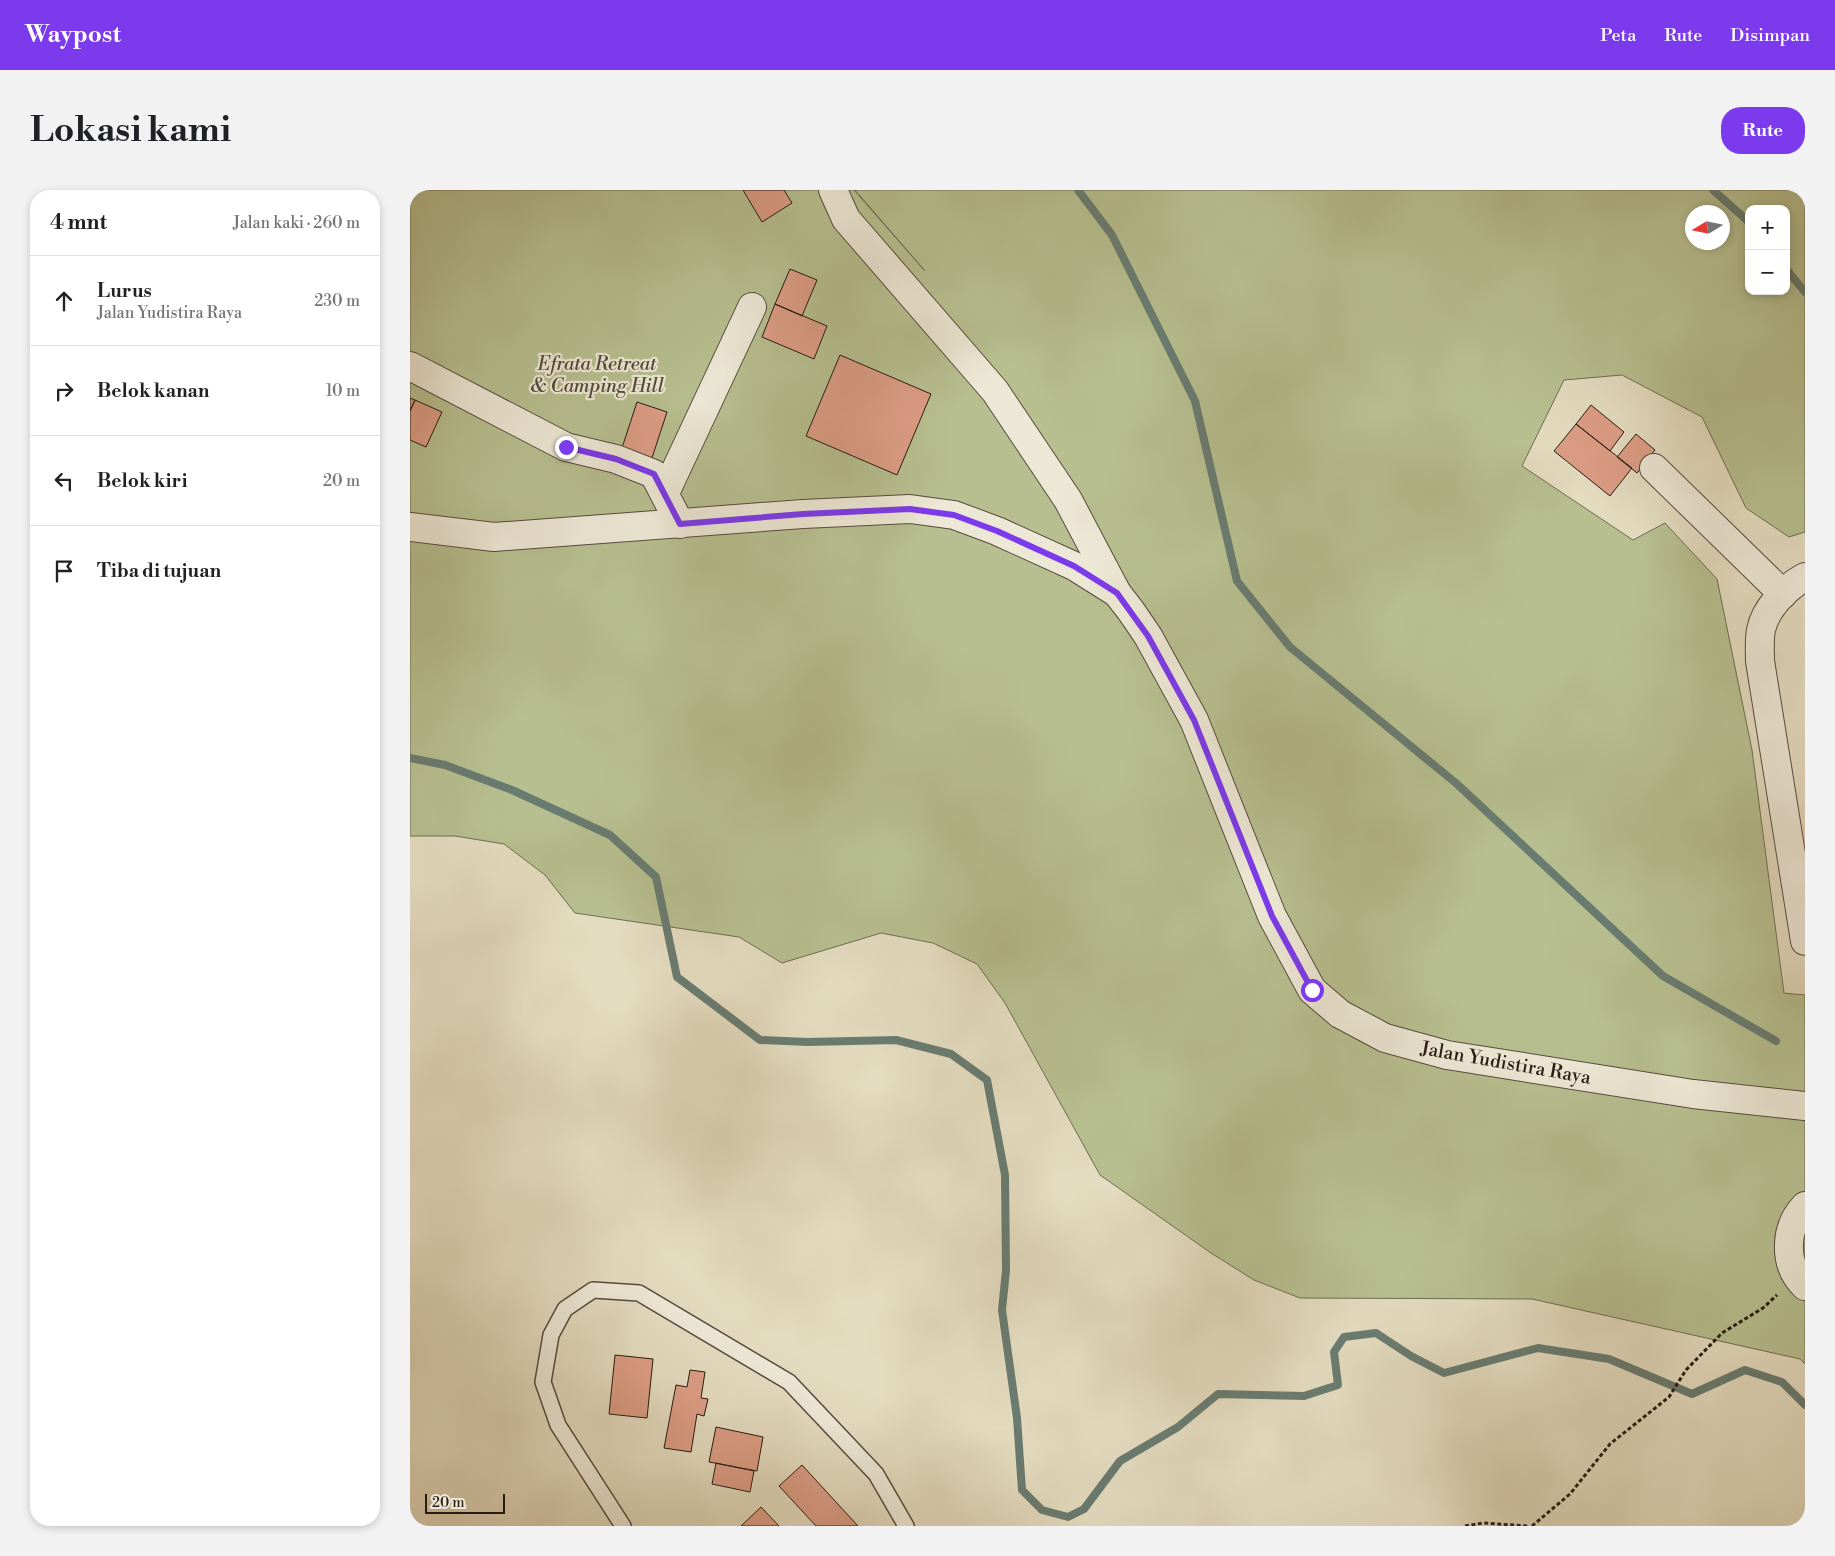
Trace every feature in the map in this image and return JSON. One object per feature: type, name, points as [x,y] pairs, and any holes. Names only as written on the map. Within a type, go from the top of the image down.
[{"type":"street","points":[[833,190],[846,219],[995,391],[1068,500],[1117,593]]},
{"type":"street","points":[[665,493],[752,306]]},
{"type":"street","points":[[410,366],[566,447],[616,459],[654,474],[680,524]]},
{"type":"street","points":[[1654,468],[1783,594]]},
{"type":"street","name":"Jalan Yudistira Raya","points":[[410,527],[494,537],[803,514],[910,509],[954,515],[997,531],[1074,566],[1117,593],[1148,636],[1194,720],[1272,916],[1312,990],[1340,1014],[1385,1038],[1447,1055],[1694,1094],[1805,1106]]},
{"type":"street","points":[[1805,577],[1783,594],[1770,610],[1761,628],[1759,644],[1760,661],[1805,941]]},
{"type":"street","points":[[1801,1282],[1790,1261],[1788,1244],[1799,1212],[1805,1206]]},
{"type":"lane","points":[[623,1526],[558,1425],[543,1382],[551,1335],[565,1309],[593,1290],[639,1294],[789,1382],[876,1474],[906,1526]]},
{"type":"path","points":[[1532,1526],[1570,1494],[1610,1444],[1669,1397],[1686,1370],[1722,1333],[1801,1282]]},
{"type":"path","points":[[1465,1526],[1483,1523],[1528,1526]]},
{"type":"green space","name":"Efrata Retreat & Camping Hill","points":[[410,190],[854,190],[925,271],[855,190],[1805,190],[1805,532],[1789,537],[1746,508],[1702,417],[1622,375],[1564,380],[1522,466],[1633,540],[1665,523],[1717,579],[1752,750],[1784,993],[1805,995],[1805,1364],[1800,1359],[1532,1299],[1300,1298],[1254,1280],[1211,1253],[1100,1175],[1005,1003],[977,964],[933,943],[881,933],[782,963],[739,937],[575,913],[545,875],[504,844],[455,836],[410,836]]},
{"type":"building","points":[[743,190],[784,190],[792,203],[762,222]]},
{"type":"building","points":[[790,269],[817,280],[802,316],[775,304]]},
{"type":"building","points":[[775,304],[827,326],[814,359],[762,337]]},
{"type":"building","points":[[840,355],[931,394],[897,475],[806,436]]},
{"type":"building","points":[[410,398],[415,400],[410,411]]},
{"type":"building","points":[[415,400],[442,412],[426,447],[410,440],[410,411]]},
{"type":"building","points":[[637,402],[667,412],[650,464],[620,454]]},
{"type":"building","points":[[1591,405],[1624,432],[1610,451],[1576,424]]},
{"type":"building","points":[[1576,424],[1632,468],[1610,496],[1554,451]]},
{"type":"building","points":[[1636,434],[1655,450],[1637,473],[1617,457]]},
{"type":"building","points":[[615,1355],[653,1359],[647,1418],[609,1414]]},
{"type":"building","points":[[690,1370],[705,1372],[701,1398],[708,1399],[704,1416],[697,1414],[691,1452],[664,1448],[676,1385],[687,1387]]},
{"type":"building","points":[[716,1427],[763,1437],[757,1471],[709,1462]]},
{"type":"building","points":[[716,1463],[754,1471],[750,1492],[712,1484]]},
{"type":"building","points":[[802,1465],[858,1526],[816,1526],[779,1486]]},
{"type":"building","points":[[761,1507],[779,1526],[741,1526]]},
{"type":"waterway","points":[[1078,190],[1112,235],[1195,401],[1237,581],[1290,647],[1457,784],[1663,976],[1776,1041]]},
{"type":"waterway","points":[[1713,190],[1745,218]]},
{"type":"waterway","points":[[1790,274],[1805,292]]},
{"type":"waterway","points":[[410,758],[445,765],[512,790],[610,835],[656,877],[677,977],[760,1040],[808,1042],[896,1040],[951,1054],[987,1080],[1005,1175],[1006,1270],[1002,1310],[1017,1418],[1022,1490],[1042,1510],[1068,1517],[1084,1509],[1120,1461],[1178,1427],[1218,1394],[1304,1396],[1338,1385],[1334,1352],[1344,1337],[1376,1333],[1411,1356],[1444,1373],[1538,1348],[1609,1359],[1692,1394],[1745,1370],[1782,1382],[1805,1405]]},
{"type":"route","points":[[566,447],[616,459],[654,474],[680,524],[803,514],[910,509],[954,515],[997,531],[1074,566],[1117,593],[1148,636],[1194,720],[1272,916],[1312,990]]}]
